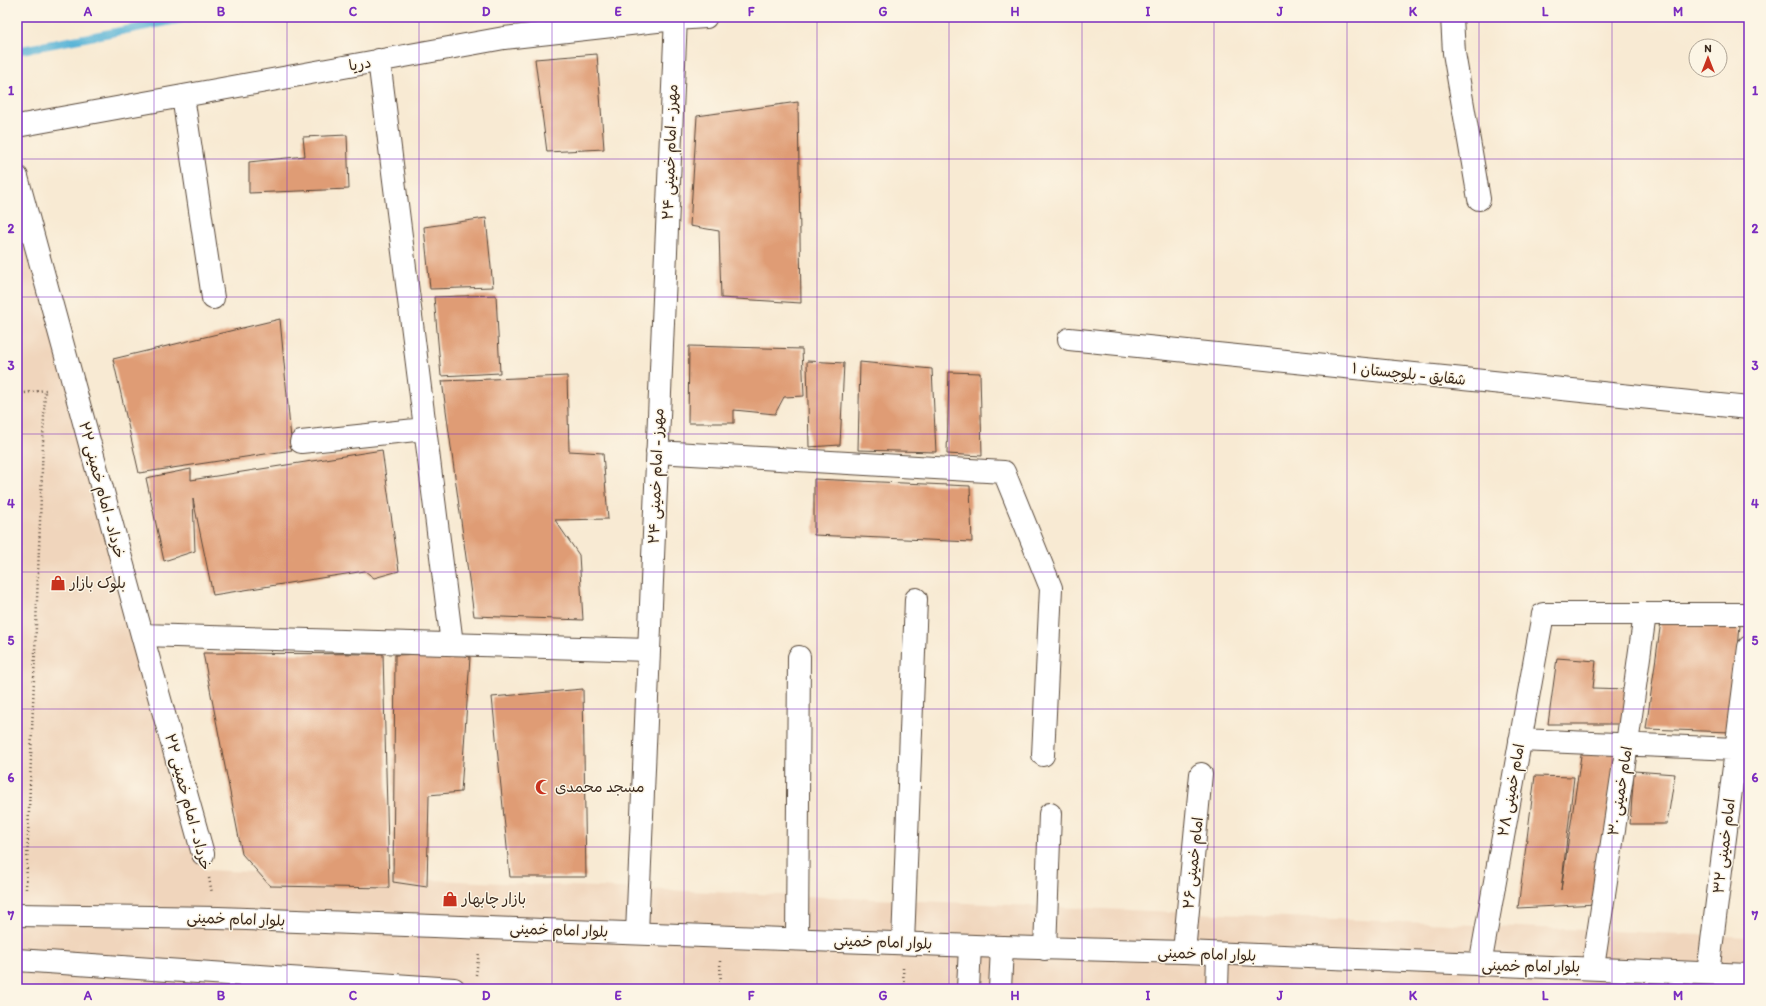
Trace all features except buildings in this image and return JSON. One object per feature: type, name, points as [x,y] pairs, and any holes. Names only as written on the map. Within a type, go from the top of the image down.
[{"type":"street","name":"دریا","points":[[17,126],[504,38],[676,18],[706,17]]},
{"type":"street","points":[[1452,17],[1454,53],[1479,199]]},
{"type":"street","name":"مهرز - امام خمینی ۲۴","points":[[636,933],[676,18]]},
{"type":"street","points":[[379,60],[452,644]]},
{"type":"street","points":[[183,96],[213,298]]},
{"type":"street","name":"خرداد - امام خمینی ۲۲","points":[[17,177],[203,854]]},
{"type":"street","name":"شقایق - بلوچستان ۱","points":[[1069,339],[1749,408]]},
{"type":"street","points":[[301,442],[425,429]]},
{"type":"street","points":[[657,452],[1004,472],[1050,588],[1043,755]]},
{"type":"street","points":[[903,943],[916,599]]},
{"type":"street","name":"امام خمینی ۲۸","points":[[1480,965],[1543,614],[1644,614]]},
{"type":"street","points":[[1644,614],[1749,614]]},
{"type":"street","name":"امام خمینی ۳۰","points":[[1593,968],[1627,744],[1644,614]]},
{"type":"street","points":[[142,635],[649,650]]},
{"type":"street","name":"امام خمینی ۳۲","points":[[1708,973],[1749,647]]},
{"type":"street","points":[[796,939],[799,657]]},
{"type":"street","points":[[1520,740],[1736,749]]},
{"type":"street","name":"امام خمینی ۲۶","points":[[1184,952],[1201,774]]},
{"type":"street","points":[[1046,949],[1050,814]]},
{"type":"street","name":"بلوار امام خمینی","points":[[21,916],[218,918],[1046,949],[1184,952],[1480,965],[1749,974]]},
{"type":"street","points":[[968,989],[970,946]]},
{"type":"street","points":[[1000,989],[1002,947]]},
{"type":"street","points":[[1217,989],[1218,954]]},
{"type":"street","points":[[17,960],[324,984],[454,989]]},
{"type":"path","points":[[17,394],[74,386]]},
{"type":"path","points":[[21,916],[45,390]]},
{"type":"path","name":"خرداد - امام خمینی ۲۲","points":[[203,854],[218,918]]},
{"type":"path","points":[[475,981],[482,928]]},
{"type":"shaded area","name":"بازار چابهار","points":[[17,177],[205,870],[1749,937],[1749,989],[17,989]]},
{"type":"waterway","points":[[17,51],[193,17]]},
{"type":"place","name":"بلوک بازار","points":[[58,583]]},
{"type":"place","name":"مسجد محمدی","points":[[543,787]]},
{"type":"place","name":"بازار چابهار","points":[[450,899]]}]
